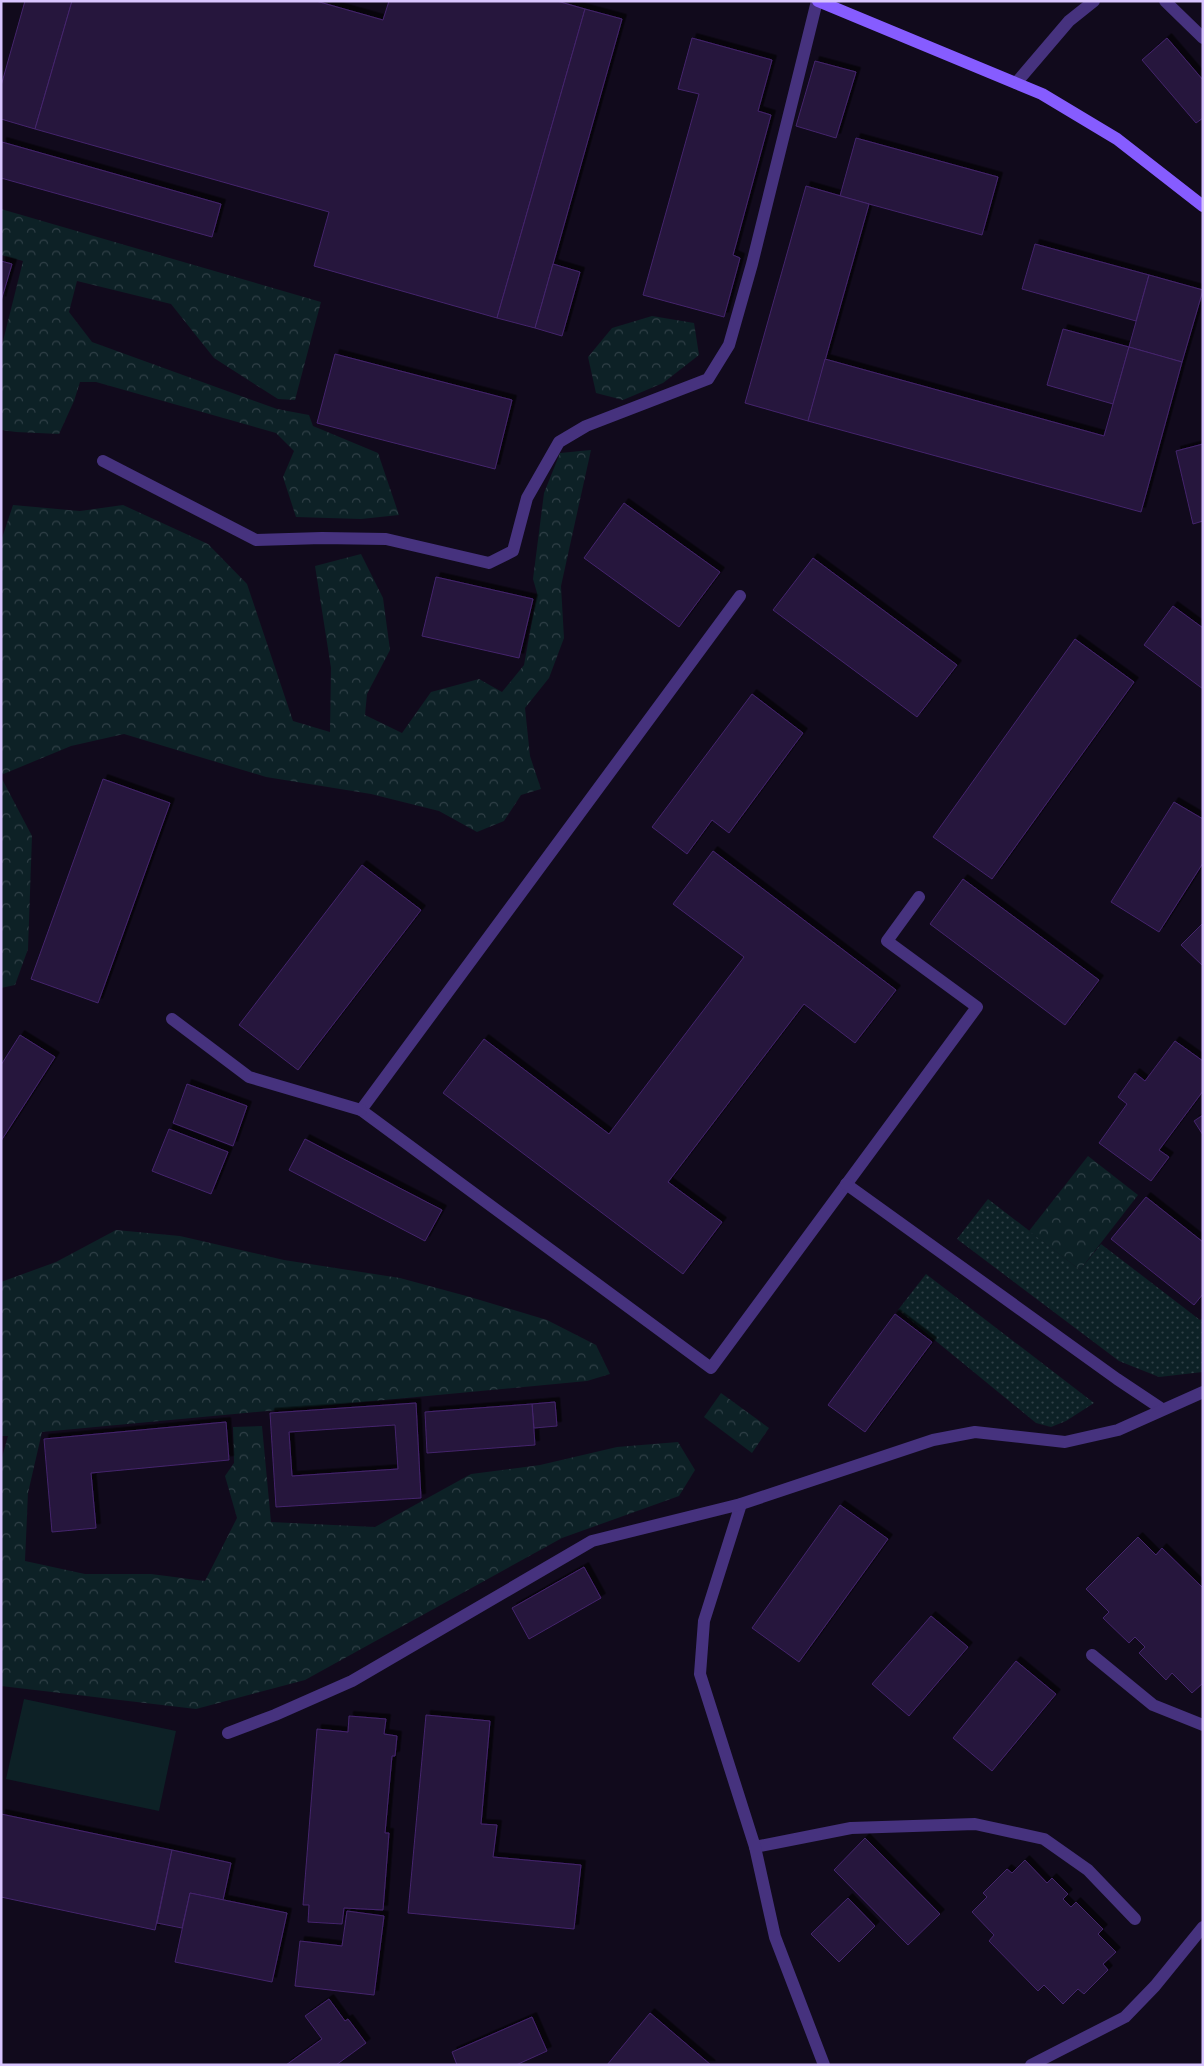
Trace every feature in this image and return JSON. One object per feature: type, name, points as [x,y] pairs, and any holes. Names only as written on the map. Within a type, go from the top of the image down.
[{"type":"street","points":[[103,462],[256,540],[386,539],[489,563],[513,551],[527,498],[559,442],[586,426],[708,379],[729,345],[752,264],[817,1],[1042,94],[1118,139],[1203,206]]},
{"type":"street","points":[[1016,83],[1070,21],[1094,1]]},
{"type":"street","points":[[1165,1],[1203,38]]},
{"type":"street","points":[[361,1110],[740,596]]},
{"type":"street","points":[[172,1019],[249,1077],[361,1110],[711,1368],[977,1008],[887,941],[919,897]]},
{"type":"street","points":[[846,1184],[1117,1379],[1162,1409]]},
{"type":"street","points":[[228,1733],[275,1715],[352,1681],[592,1541],[741,1504],[933,1440],[976,1432],[1065,1442],[1118,1430],[1203,1392]]},
{"type":"street","points":[[741,1504],[704,1621],[700,1674],[755,1847],[775,1937],[824,2065]]},
{"type":"street","points":[[1092,1655],[1153,1705],[1203,1725]]},
{"type":"street","points":[[755,1847],[850,1828],[975,1824],[1044,1839],[1088,1870],[1135,1919]]},
{"type":"street","points":[[1031,2065],[1125,2017],[1155,1986],[1203,1927]]},
{"type":"green space","points":[[1,209],[321,302],[295,400],[278,399],[214,358],[171,304],[77,281],[69,312],[92,342],[277,409],[309,415],[313,426],[378,453],[399,515],[361,519],[296,517],[283,477],[294,451],[276,433],[96,382],[80,382],[74,401],[59,434],[1,430],[1,349],[23,261],[1,255]]},
{"type":"green space","points":[[652,316],[694,323],[699,355],[663,383],[623,400],[596,393],[588,357],[612,328]]},
{"type":"green space","points":[[591,450],[561,586],[564,638],[549,678],[525,708],[530,756],[541,789],[521,795],[504,821],[477,832],[439,811],[371,794],[266,777],[124,734],[71,746],[1,775],[1,541],[13,505],[80,511],[123,505],[208,544],[247,584],[293,721],[330,732],[331,668],[315,566],[361,554],[383,598],[390,650],[367,694],[365,715],[402,733],[431,692],[479,679],[502,692],[524,665],[537,593],[533,579],[544,493],[560,453]]},
{"type":"green space","points":[[1,777],[32,836],[28,949],[15,985],[1,988]]},
{"type":"green space","points":[[1088,1156],[1138,1195],[1080,1270],[1029,1231]]},
{"type":"green space","points":[[988,1199],[1080,1270],[1101,1244],[1200,1320],[1203,1318],[1203,1372],[1159,1377],[1119,1361],[957,1239]]},
{"type":"green space","points":[[116,1230],[180,1236],[284,1260],[400,1278],[470,1297],[547,1320],[596,1345],[610,1374],[587,1381],[42,1432],[28,1493],[25,1561],[85,1574],[151,1574],[205,1581],[237,1518],[225,1476],[234,1463],[233,1427],[262,1426],[271,1522],[375,1527],[471,1474],[540,1465],[617,1447],[678,1442],[695,1470],[679,1496],[562,1538],[305,1680],[196,1709],[1,1686],[1,1461],[8,1436],[1,1436],[1,1282],[56,1262]]},
{"type":"green space","points":[[926,1274],[1094,1403],[1066,1421],[1051,1427],[1036,1423],[898,1310]]},
{"type":"green space","points":[[721,1393],[769,1428],[752,1453],[704,1417]]},
{"type":"green space","points":[[24,1699],[176,1731],[159,1811],[6,1779]]},
{"type":"building","points":[[25,1],[72,1],[35,129],[1,119],[1,86]]},
{"type":"building","points":[[72,1],[316,1],[383,20],[389,1],[557,1],[585,9],[497,318],[314,266],[329,212],[35,129]]},
{"type":"building","points":[[585,9],[622,19],[535,328],[497,318]]},
{"type":"building","points":[[692,38],[772,60],[758,111],[771,115],[733,255],[740,258],[724,317],[643,295],[699,94],[678,89]]},
{"type":"building","points":[[1167,38],[1203,80],[1203,118],[1196,123],[1142,60]]},
{"type":"building","points":[[815,61],[856,72],[836,138],[796,126]]},
{"type":"building","points":[[856,138],[998,177],[982,235],[840,196]]},
{"type":"building","points":[[2,142],[221,204],[212,237],[1,178]]},
{"type":"building","points":[[806,186],[869,204],[808,421],[745,403]]},
{"type":"building","points":[[1035,244],[1149,275],[1136,321],[1022,289]]},
{"type":"building","points":[[1,261],[12,264],[1,301]]},
{"type":"building","points":[[553,264],[580,272],[562,336],[535,328]]},
{"type":"building","points":[[1149,275],[1203,290],[1182,362],[1129,347]]},
{"type":"building","points":[[1063,329],[1129,347],[1113,404],[1047,385]]},
{"type":"building","points":[[1129,347],[1182,362],[1141,512],[808,421],[825,359],[1104,436]]},
{"type":"building","points":[[335,354],[512,400],[495,469],[317,423]]},
{"type":"building","points":[[1203,444],[1203,521],[1193,524],[1176,451]]},
{"type":"building","points":[[624,503],[720,572],[679,627],[584,558]]},
{"type":"building","points":[[813,558],[957,665],[917,717],[773,610]]},
{"type":"building","points":[[436,577],[533,599],[519,658],[422,636]]},
{"type":"building","points":[[1173,606],[1203,628],[1203,689],[1144,645]]},
{"type":"building","points":[[1075,639],[1134,682],[992,879],[933,837]]},
{"type":"building","points":[[752,694],[803,733],[729,833],[712,820],[687,854],[652,827]]},
{"type":"building","points":[[103,779],[170,803],[98,1003],[31,979]]},
{"type":"building","points":[[1174,802],[1203,819],[1203,863],[1159,932],[1111,902]]},
{"type":"building","points":[[713,851],[896,990],[855,1043],[804,1004],[668,1182],[722,1222],[683,1274],[443,1093],[484,1039],[609,1134],[744,957],[673,904]]},
{"type":"building","points":[[362,865],[421,910],[298,1070],[239,1025]]},
{"type":"building","points":[[963,879],[1099,980],[1065,1025],[930,924]]},
{"type":"building","points":[[1203,923],[1203,966],[1181,945]]},
{"type":"building","points":[[20,1035],[55,1057],[1,1141],[1,1065]]},
{"type":"building","points":[[1175,1041],[1203,1061],[1203,1091],[1159,1150],[1169,1157],[1151,1181],[1099,1143],[1127,1104],[1118,1097],[1135,1073],[1145,1081]]},
{"type":"building","points":[[187,1084],[247,1106],[233,1146],[173,1123]]},
{"type":"building","points":[[1203,1115],[1203,1135],[1194,1121]]},
{"type":"building","points":[[169,1129],[228,1152],[211,1194],[152,1171]]},
{"type":"building","points":[[305,1139],[442,1210],[425,1241],[289,1170]]},
{"type":"building","points":[[1146,1197],[1203,1242],[1203,1294],[1194,1305],[1111,1239]]},
{"type":"building","points":[[895,1314],[932,1342],[865,1432],[828,1405]]},
{"type":"building","points":[[555,1402],[557,1426],[534,1428],[532,1404]]},
{"type":"building","points":[[416,1403],[421,1498],[276,1507],[270,1413]],"holes":[[[395,1425],[398,1469],[292,1476],[289,1432]]]},
{"type":"building","points":[[532,1404],[535,1445],[427,1453],[425,1412]]},
{"type":"building","points":[[226,1422],[229,1460],[91,1473],[96,1528],[52,1532],[44,1439]]},
{"type":"building","points":[[840,1505],[888,1539],[799,1662],[752,1628]]},
{"type":"building","points":[[1138,1537],[1156,1555],[1162,1548],[1203,1588],[1203,1683],[1192,1693],[1172,1673],[1166,1680],[1139,1653],[1145,1647],[1135,1637],[1129,1643],[1103,1618],[1109,1612],[1086,1589]]},
{"type":"building","points":[[584,1567],[601,1598],[529,1639],[512,1608]]},
{"type":"building","points":[[931,1616],[968,1647],[909,1716],[872,1684]]},
{"type":"building","points":[[1016,1661],[1056,1694],[992,1771],[953,1738]]},
{"type":"building","points":[[426,1715],[490,1721],[481,1824],[497,1825],[493,1857],[581,1865],[574,1929],[408,1913]]},
{"type":"building","points":[[349,1716],[386,1719],[384,1734],[397,1736],[395,1756],[392,1756],[385,1833],[389,1833],[383,1910],[344,1908],[342,1924],[308,1922],[309,1905],[303,1905],[317,1729],[348,1732]]},
{"type":"building","points":[[1,1814],[172,1850],[155,1930],[1,1897]]},
{"type":"building","points":[[865,1838],[940,1914],[908,1945],[834,1870]]},
{"type":"building","points":[[172,1850],[231,1863],[223,1900],[190,1893],[182,1928],[157,1923]]},
{"type":"building","points":[[1025,1860],[1047,1883],[1052,1878],[1068,1894],[1063,1899],[1071,1907],[1076,1902],[1103,1929],[1098,1934],[1116,1952],[1103,1964],[1108,1970],[1084,1994],[1078,1989],[1063,2004],[1044,1985],[1038,1991],[989,1941],[994,1935],[972,1912],[987,1897],[983,1893],[1007,1869],[1012,1873]]},
{"type":"building","points":[[190,1893],[287,1913],[272,1982],[175,1962]]},
{"type":"building","points":[[848,1898],[875,1926],[839,1962],[811,1934]]},
{"type":"building","points":[[347,1911],[384,1916],[374,1995],[295,1986],[300,1941],[342,1946]]},
{"type":"building","points":[[329,1999],[345,2021],[348,2019],[366,2043],[336,2065],[286,2065],[322,2039],[305,2016]]},
{"type":"building","points":[[650,2013],[711,2065],[607,2065]]},
{"type":"building","points":[[532,2017],[547,2051],[516,2065],[457,2065],[452,2052]]}]
